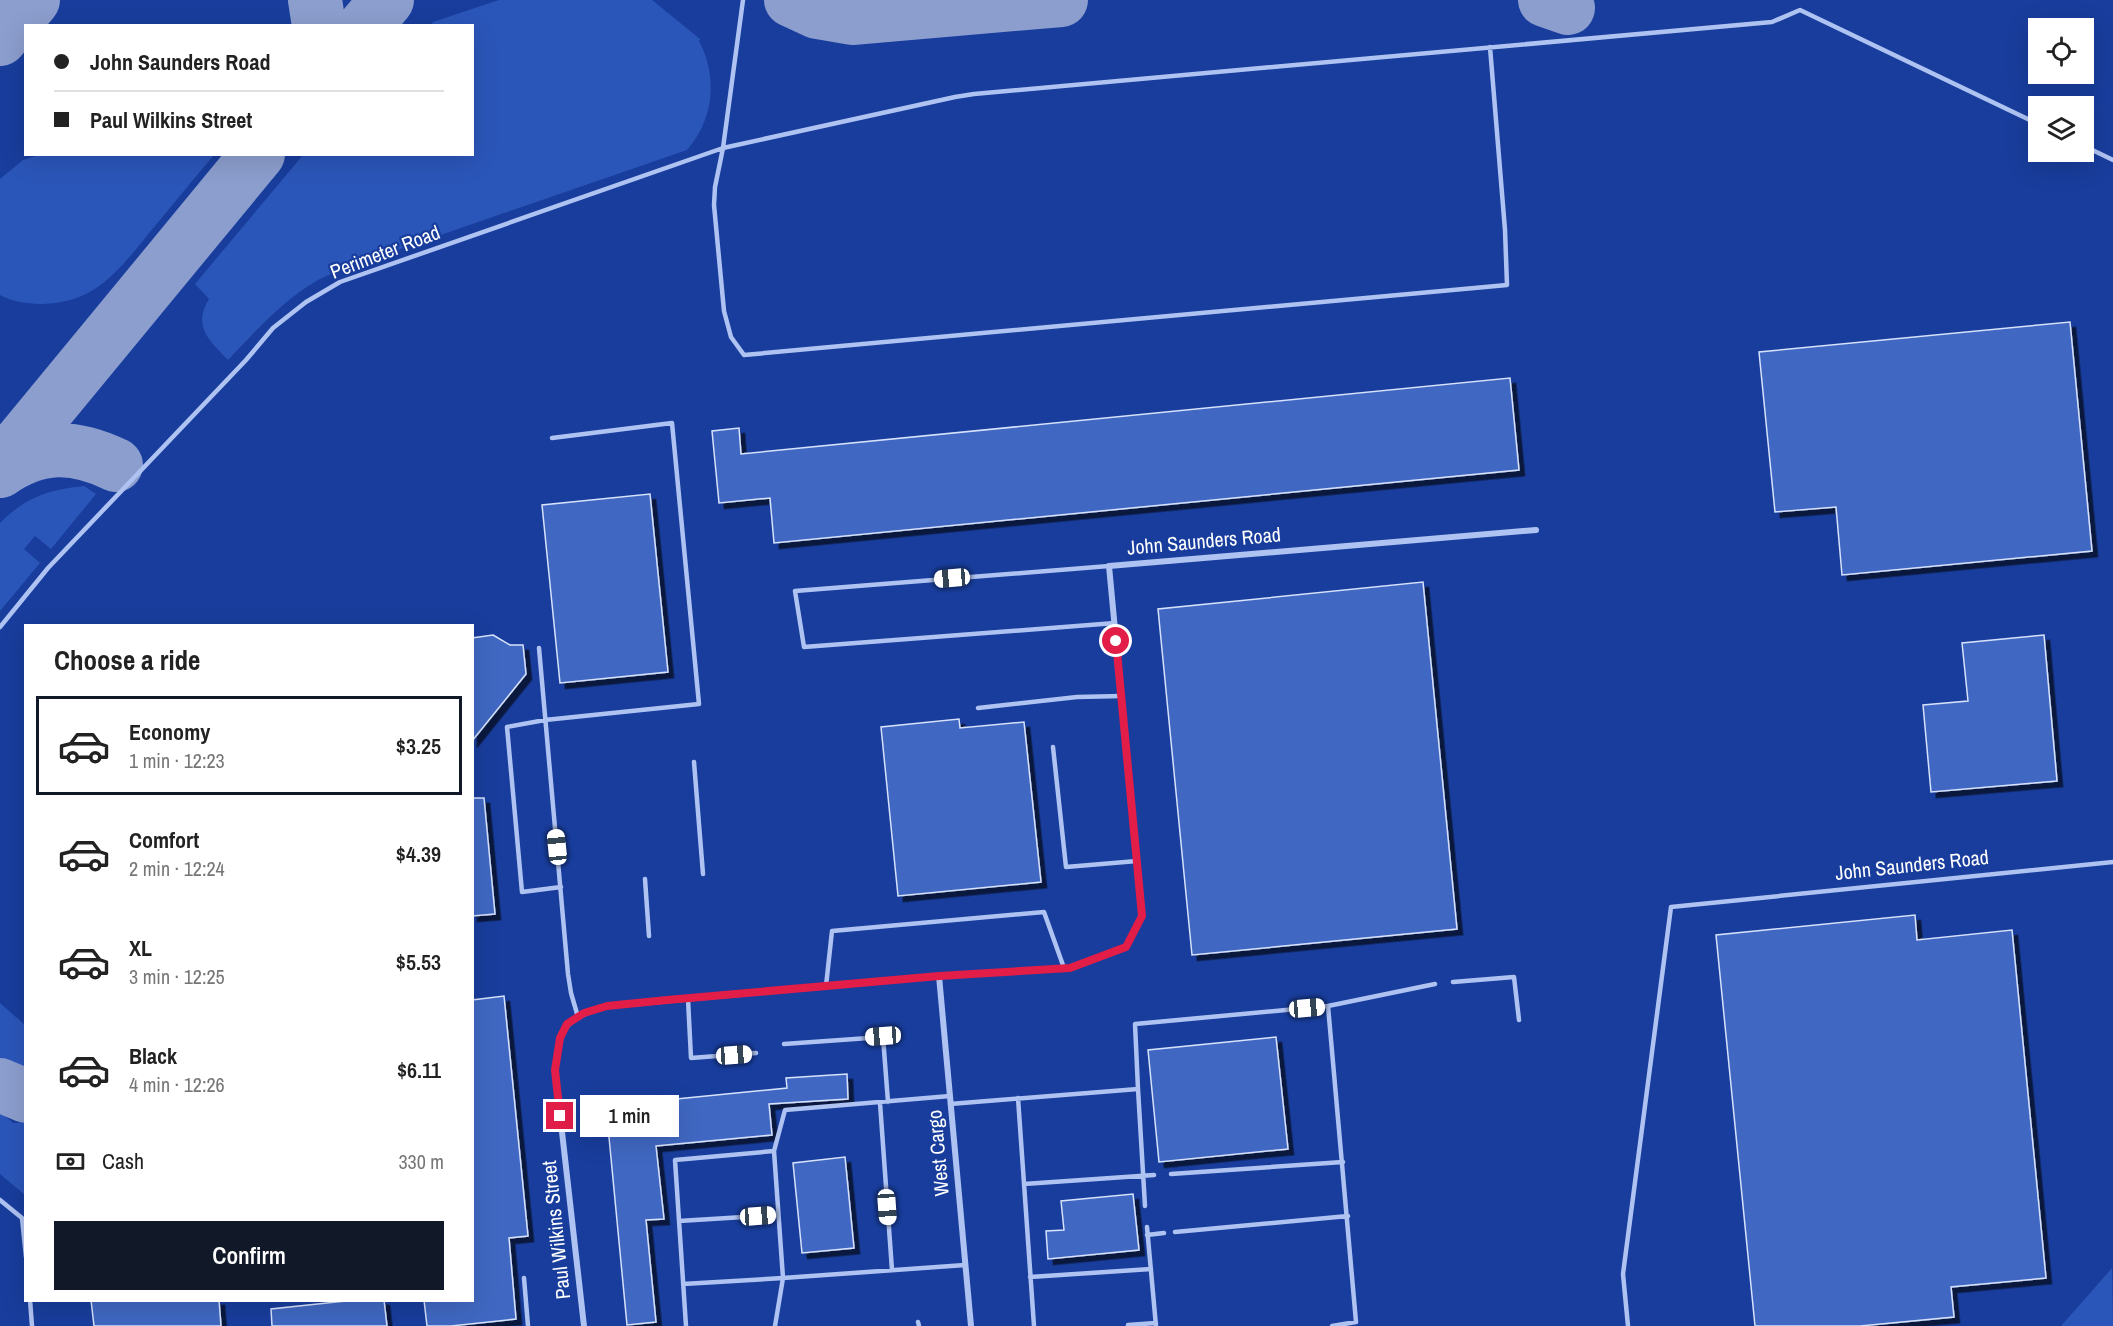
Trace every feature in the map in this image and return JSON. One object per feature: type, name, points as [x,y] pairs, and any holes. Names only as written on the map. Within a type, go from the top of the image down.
[{"type":"street","name":"John Saunders Road","points":[[567,1024],[584,1013],[607,1006],[939,976],[1070,968],[1126,947],[1142,916],[1109,566],[1536,530]]},
{"type":"street","name":"West Cargo","points":[[939,976],[971,1326]]},
{"type":"street","name":"Paul Wilkins Street","points":[[567,1024],[560,1038],[555,1070],[584,1326]]},
{"type":"lane","points":[[743,0],[714,205],[723,300],[731,337],[744,355],[1507,285],[1505,230],[1490,47]]},
{"type":"lane","name":"Perimeter Road","points":[[0,627],[48,568],[246,360],[273,328],[306,302],[340,282],[723,148],[974,94],[1772,22],[1800,10],[2028,119]]},
{"type":"lane","points":[[2094,151],[2113,160]]},
{"type":"lane","points":[[552,438],[672,423],[699,704],[545,720],[507,727],[522,892],[561,887]]},
{"type":"lane","points":[[1109,566],[795,591],[804,647],[1114,623]]},
{"type":"lane","points":[[538,648],[571,993],[578,1017]]},
{"type":"lane","points":[[978,708],[1122,696]]},
{"type":"lane","points":[[1053,747],[1066,867],[1137,861]]},
{"type":"lane","points":[[694,762],[703,874]]},
{"type":"lane","name":"John Saunders Road","points":[[1628,1326],[1623,1274],[1671,907],[2113,862]]},
{"type":"lane","points":[[645,879],[649,936]]},
{"type":"lane","points":[[826,986],[832,931],[1044,912],[1064,968]]},
{"type":"lane","points":[[1453,982],[1514,977],[1519,1020]]},
{"type":"lane","points":[[1145,1206],[1135,1024],[1329,1006],[1435,984]]},
{"type":"lane","points":[[688,999],[691,1058],[756,1053]]},
{"type":"lane","points":[[1329,1006],[1356,1322],[1332,1326]]},
{"type":"lane","points":[[784,1044],[883,1036],[888,1102]]},
{"type":"lane","points":[[950,1104],[1138,1089]]},
{"type":"lane","points":[[775,1326],[783,1278],[774,1151],[785,1110],[950,1096]]},
{"type":"lane","points":[[1018,1098],[1034,1326]]},
{"type":"lane","points":[[880,1102],[892,1270]]},
{"type":"lane","points":[[686,1326],[675,1160],[774,1151]]},
{"type":"lane","points":[[1171,1174],[1343,1162]]},
{"type":"lane","points":[[1024,1184],[1154,1175]]},
{"type":"lane","points":[[0,1200],[22,1218],[24,1238]]},
{"type":"lane","points":[[679,1221],[778,1215]]},
{"type":"lane","points":[[1175,1232],[1348,1216]]},
{"type":"lane","points":[[1128,1325],[1156,1324],[1147,1227]]},
{"type":"lane","points":[[1148,1235],[1164,1233]]},
{"type":"lane","points":[[683,1284],[965,1264]]},
{"type":"lane","points":[[1030,1277],[1151,1269]]},
{"type":"lane","points":[[524,1278],[528,1326]]},
{"type":"lane","points":[[30,1302],[32,1326]]},
{"type":"shaded area","points":[[499,0],[652,0],[700,39],[711,83],[708,111],[696,138],[687,150],[322,278],[282,306],[228,360],[205,333],[202,318],[209,299],[195,284],[302,156],[474,156],[474,24],[432,24]]},
{"type":"shaded area","points":[[36,156],[213,156],[132,254],[106,281],[76,298],[43,304],[20,302],[0,295],[0,179],[23,160]]},
{"type":"shaded area","points":[[84,486],[96,494],[51,549],[35,536],[24,549],[40,563],[0,611],[0,523],[19,507],[38,496]]},
{"type":"shaded area","points":[[0,1003],[24,1024],[24,1076],[0,1064]]},
{"type":"shaded area","points":[[0,1112],[13,1123],[24,1122],[24,1194],[0,1174]]},
{"type":"shaded area","points":[[2112,1268],[2113,1326],[2061,1326]]},
{"type":"building","points":[[2070,322],[2092,551],[1842,575],[1836,507],[1775,512],[1759,352]]},
{"type":"building","points":[[1510,378],[1519,470],[774,543],[770,498],[719,503],[712,431],[739,428],[741,454]]},
{"type":"building","points":[[650,494],[668,672],[560,683],[542,505]]},
{"type":"building","points":[[1423,582],[1457,929],[1192,955],[1158,609]]},
{"type":"building","points":[[493,635],[510,645],[523,645],[526,674],[474,739],[474,638]]},
{"type":"building","points":[[2044,635],[2057,781],[1931,792],[1923,705],[1968,701],[1962,643]]},
{"type":"building","points":[[959,719],[960,728],[1024,722],[1041,882],[898,896],[881,727]]},
{"type":"building","points":[[474,798],[484,798],[495,914],[474,916]]},
{"type":"building","points":[[1915,915],[1917,940],[2012,930],[2046,1278],[1951,1287],[1954,1317],[1860,1326],[1755,1326],[1716,935]]},
{"type":"building","points":[[504,996],[528,1236],[509,1238],[516,1319],[451,1326],[427,1326],[424,1302],[474,1302],[474,1000]]},
{"type":"building","points":[[1276,1037],[1288,1149],[1159,1162],[1148,1050]]},
{"type":"building","points":[[847,1074],[848,1099],[769,1104],[772,1135],[656,1146],[664,1219],[646,1220],[656,1322],[627,1325],[606,1106],[787,1088],[786,1078]]},
{"type":"building","points":[[845,1157],[854,1248],[802,1253],[793,1163]]},
{"type":"building","points":[[1133,1194],[1139,1250],[1048,1259],[1046,1231],[1064,1230],[1061,1201]]},
{"type":"building","points":[[91,1302],[219,1302],[221,1326],[94,1326]]},
{"type":"building","points":[[336,1302],[384,1302],[387,1326],[272,1326],[271,1309]]},
{"type":"taxiway","points":[[0,39],[33,0]]},
{"type":"taxiway","points":[[315,0],[319,24]]},
{"type":"taxiway","points":[[367,24],[387,0]]},
{"type":"taxiway","points":[[791,0],[817,12],[852,18],[1061,0]]},
{"type":"taxiway","points":[[1545,0],[1568,8]]},
{"type":"taxiway","points":[[0,467],[256,156]]},
{"type":"taxiway","points":[[0,471],[29,456],[57,450],[86,454],[116,465]]},
{"type":"taxiway","points":[[0,1085],[24,1095]]},
{"type":"route","points":[[560,1116],[555,1070],[560,1038],[567,1024],[584,1013],[607,1006],[939,976],[1070,968],[1126,947],[1142,916],[1116,641]]}]
